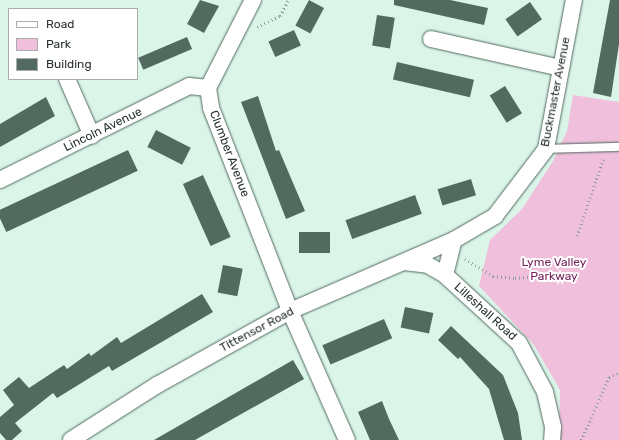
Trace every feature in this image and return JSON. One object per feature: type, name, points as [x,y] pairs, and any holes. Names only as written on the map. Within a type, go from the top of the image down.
[{"type":"street","points":[[208,88],[253,0]]},
{"type":"street","name":"Buckmaster Avenue","points":[[452,246],[495,216],[546,149],[574,0]]},
{"type":"street","points":[[431,39],[561,68]]},
{"type":"street","points":[[67,80],[92,136]]},
{"type":"street","name":"Lincoln Avenue","points":[[0,180],[92,136],[189,86],[208,88]]},
{"type":"street","name":"Clumber Avenue","points":[[208,88],[211,108],[290,311],[347,440]]},
{"type":"street","name":"Tittensor Road","points":[[70,440],[157,385],[290,311],[404,262],[452,246]]},
{"type":"street","name":"Lilleshall Road","points":[[445,275],[452,246]]},
{"type":"street","name":"Lilleshall Road","points":[[404,262],[428,265],[445,275],[519,343],[545,392],[553,427],[552,440]]},
{"type":"lane","points":[[546,149],[619,147]]},
{"type":"path","points":[[234,38],[280,16],[288,0]]},
{"type":"path","points":[[577,236],[607,148]]},
{"type":"path","points":[[452,246],[493,276],[515,278],[560,274]]},
{"type":"path","points":[[581,440],[609,377],[619,373]]},
{"type":"green space","name":"Lyme Valley Parkway","points":[[573,95],[619,102],[619,440],[559,440],[560,390],[534,345],[479,286],[490,240],[522,209],[553,161],[567,131]]},
{"type":"building","points":[[200,0],[219,6],[204,33],[187,24]]},
{"type":"building","points":[[309,0],[324,8],[310,34],[295,26]]},
{"type":"building","points":[[394,0],[450,0],[488,8],[484,25],[394,5]]},
{"type":"building","points":[[610,0],[619,0],[619,44],[611,97],[593,93]]},
{"type":"building","points":[[530,2],[542,19],[517,36],[505,19]]},
{"type":"building","points":[[377,15],[395,18],[390,48],[372,46]]},
{"type":"building","points":[[294,30],[301,46],[275,57],[268,41]]},
{"type":"building","points":[[187,37],[192,49],[143,70],[138,58]]},
{"type":"building","points":[[397,62],[474,80],[470,97],[393,80]]},
{"type":"building","points":[[505,86],[522,113],[507,123],[490,96]]},
{"type":"building","points":[[258,96],[276,151],[279,150],[305,211],[286,219],[241,102]]},
{"type":"building","points":[[46,97],[55,116],[0,147],[0,124]]},
{"type":"building","points":[[156,130],[191,148],[182,165],[147,147]]},
{"type":"building","points":[[128,150],[138,171],[6,232],[0,219],[0,210]]},
{"type":"building","points":[[203,175],[231,237],[211,246],[183,184]]},
{"type":"building","points":[[471,179],[476,195],[442,205],[438,189]]},
{"type":"building","points":[[415,195],[422,214],[352,239],[345,220]]},
{"type":"building","points":[[299,232],[330,232],[330,253],[299,253]]},
{"type":"building","points":[[223,265],[243,269],[237,296],[218,292]]},
{"type":"building","points":[[202,294],[213,312],[112,371],[109,366],[57,398],[53,393],[15,423],[22,431],[12,440],[6,440],[0,433],[0,417],[14,405],[3,390],[19,377],[29,388],[64,365],[67,369],[89,353],[91,356],[117,337],[121,343]]},
{"type":"building","points":[[405,307],[433,313],[429,334],[401,328]]},
{"type":"building","points":[[384,319],[392,338],[331,365],[322,345]]},
{"type":"building","points":[[451,326],[503,375],[518,413],[522,440],[504,440],[489,389],[460,357],[458,359],[438,340]]},
{"type":"building","points":[[293,360],[304,379],[195,440],[154,440]]},
{"type":"building","points":[[382,401],[399,440],[370,440],[358,412]]}]
